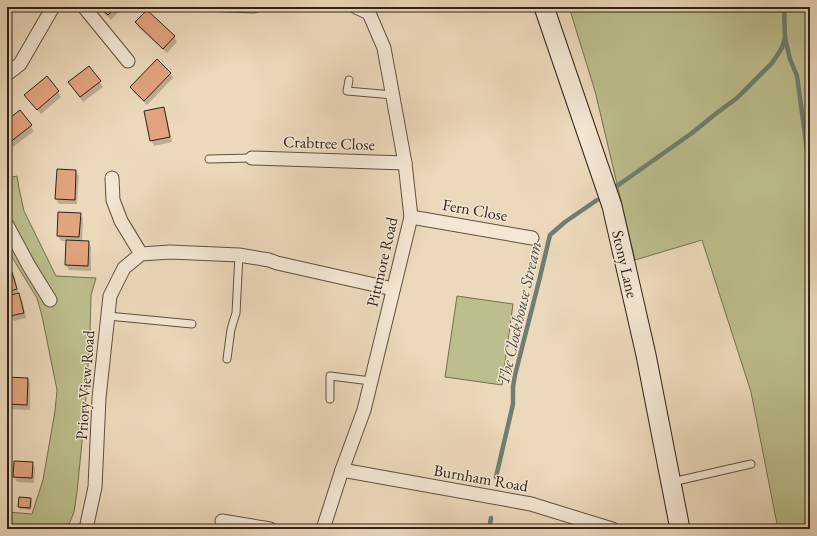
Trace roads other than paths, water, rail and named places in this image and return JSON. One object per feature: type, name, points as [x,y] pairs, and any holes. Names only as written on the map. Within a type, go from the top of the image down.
[{"type":"main road","name":"Stony Lane","points":[[544,7],[612,206],[646,355],[680,529]]},
{"type":"street","points":[[7,74],[20,64],[53,7]]},
{"type":"street","points":[[84,7],[128,61]]},
{"type":"street","name":"Pittmore Road","points":[[323,529],[342,470],[364,410],[411,216],[405,163],[384,48],[369,13],[356,7]]},
{"type":"street","name":"Crabtree Close","points":[[252,158],[405,163]]},
{"type":"street","points":[[112,178],[113,200],[121,221],[141,254],[170,252],[239,254],[393,289]]},
{"type":"street","name":"Fern Close","points":[[411,216],[532,238]]},
{"type":"street","points":[[7,225],[29,266],[50,300]]},
{"type":"street","name":"Priory View Road","points":[[86,529],[95,487],[99,398],[110,296],[124,268],[141,254]]},
{"type":"street","name":"Burnham Road","points":[[342,470],[531,504],[584,525],[612,529]]},
{"type":"street","points":[[222,521],[270,529]]},
{"type":"lane","points":[[204,7],[254,9],[261,7]]},
{"type":"lane","points":[[349,80],[347,91],[393,95]]},
{"type":"lane","points":[[209,159],[252,158]]},
{"type":"lane","points":[[227,359],[231,329],[236,313],[239,254]]},
{"type":"lane","points":[[108,316],[192,324]]},
{"type":"lane","points":[[330,400],[330,376],[371,381]]},
{"type":"lane","points":[[671,482],[751,464]]},
{"type":"waterway","name":"The Clockhouse Stream","points":[[617,186],[692,133],[737,98],[772,63],[782,48],[785,38],[784,7]]},
{"type":"waterway","points":[[785,38],[790,59],[797,76],[810,172]]},
{"type":"waterway","name":"The Clockhouse Stream","points":[[496,477],[513,404],[515,375],[550,235],[565,222],[597,200]]},
{"type":"waterway","name":"The Clockhouse Stream","points":[[489,529],[491,518]]}]
